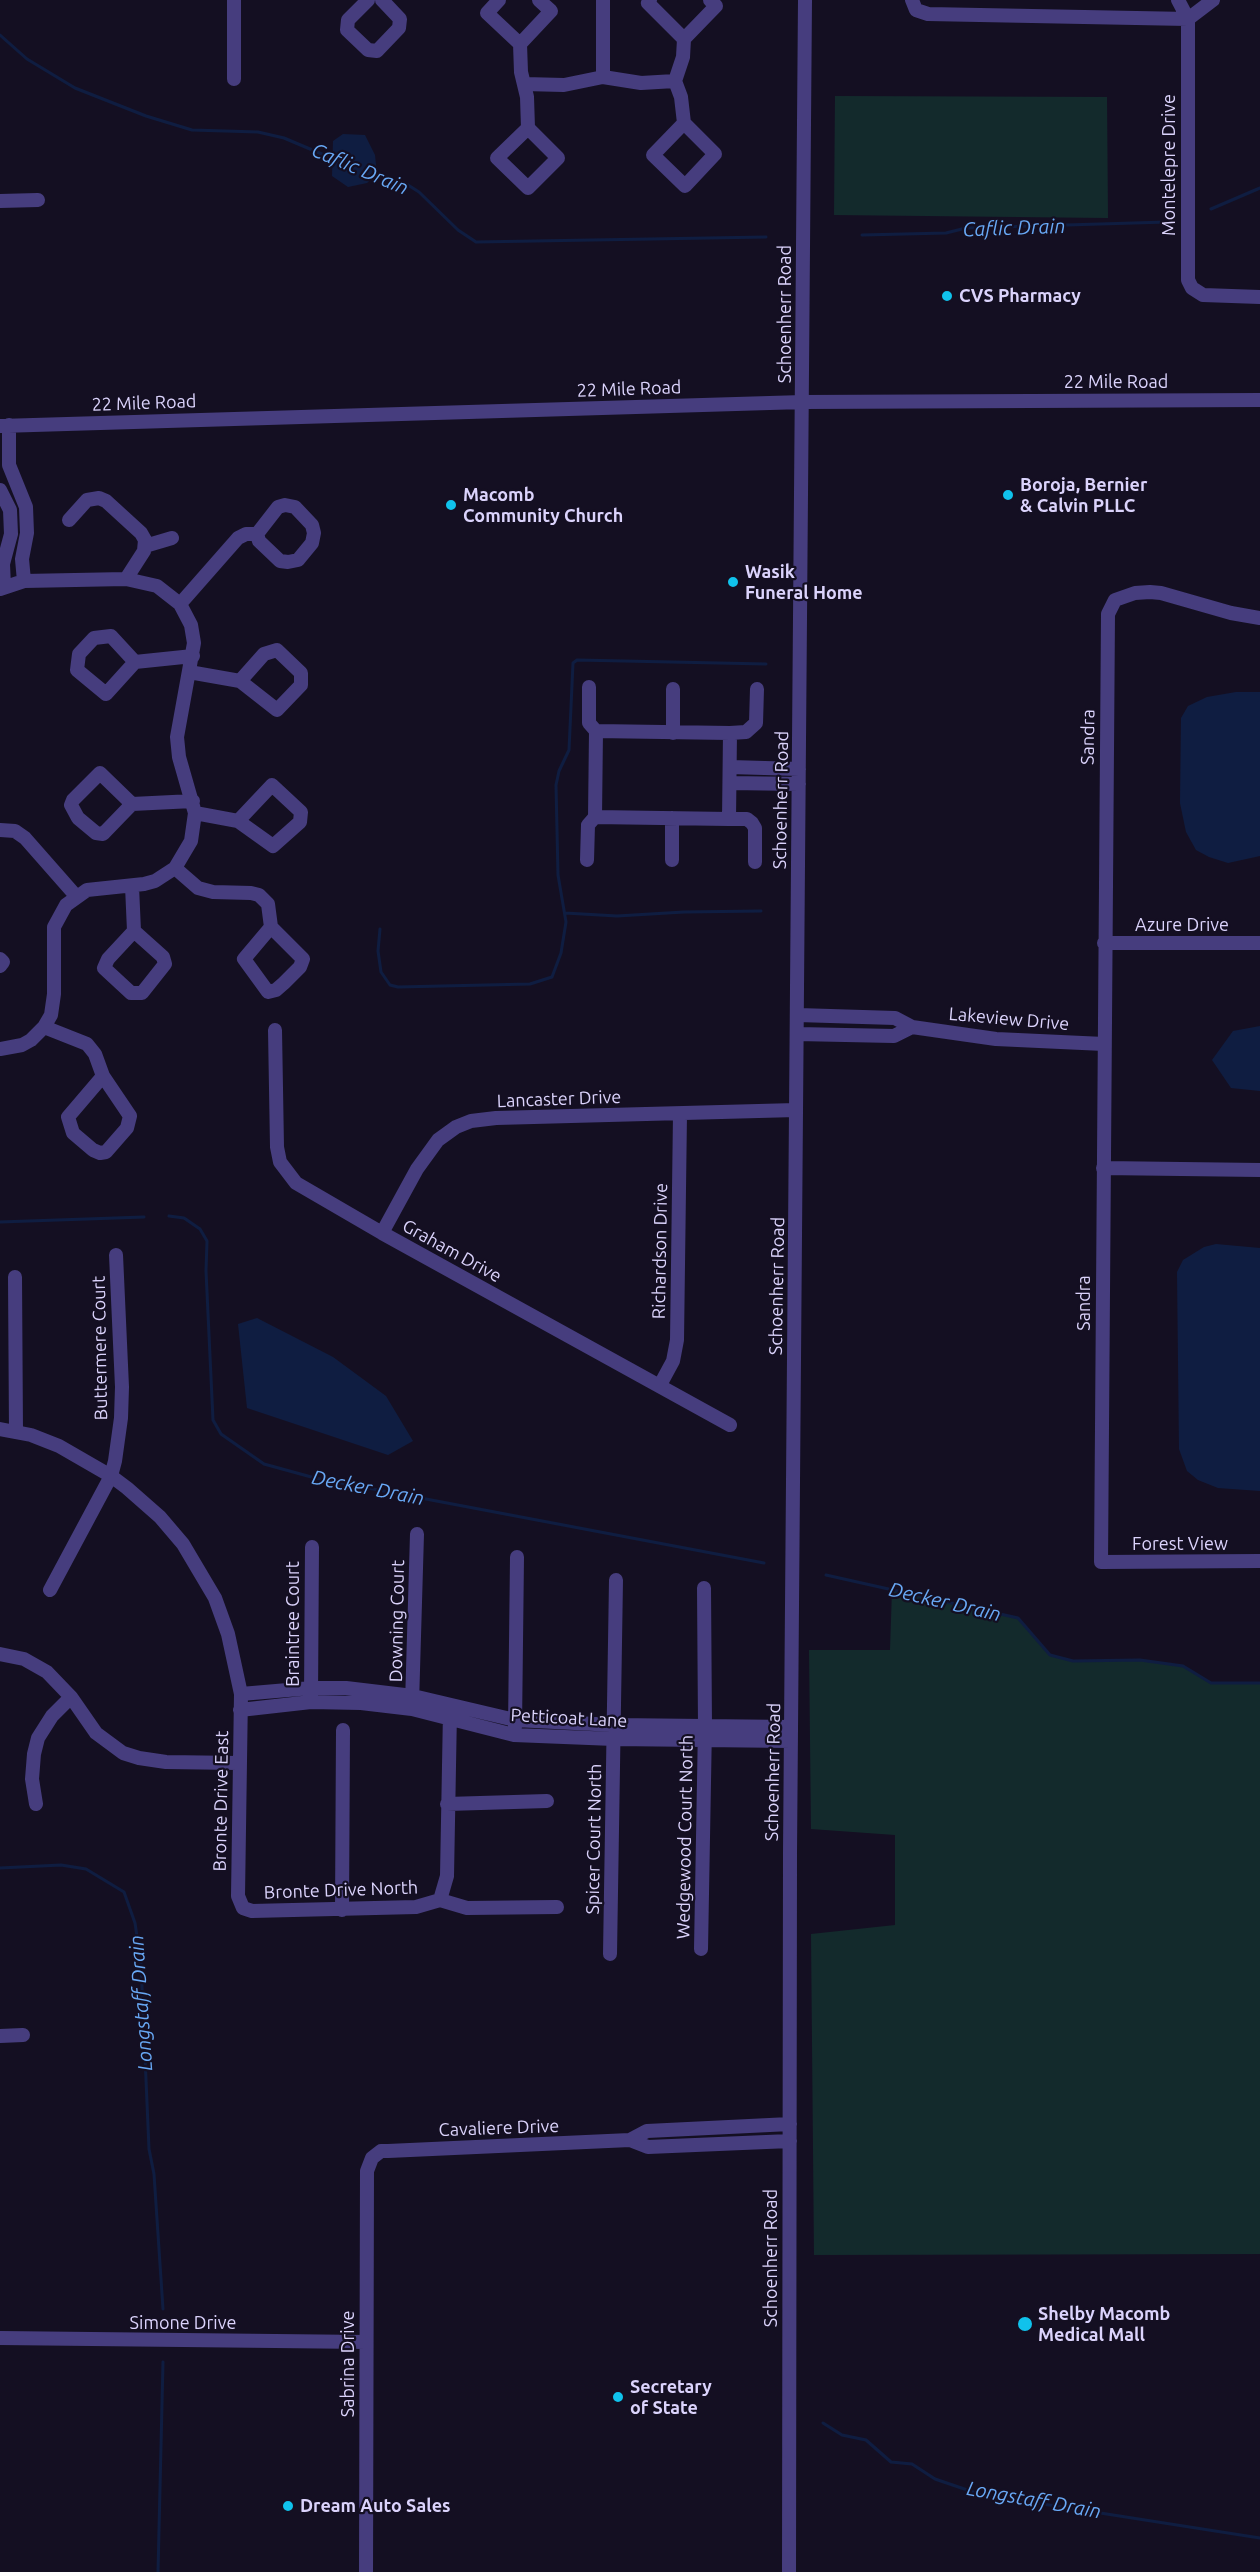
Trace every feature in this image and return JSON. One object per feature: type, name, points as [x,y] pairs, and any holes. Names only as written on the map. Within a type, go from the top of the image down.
[{"type":"street","points":[[234,0],[234,79]]},
{"type":"street","points":[[368,0],[348,20],[347,30],[368,50],[377,51],[399,28],[400,19],[382,0]]},
{"type":"street","points":[[499,0],[487,13],[520,44],[527,97],[528,128],[558,158],[528,188],[497,158],[528,128]]},
{"type":"street","points":[[520,44],[551,11],[539,0]]},
{"type":"street","points":[[603,0],[603,77]]},
{"type":"street","points":[[650,0],[648,3],[684,39]]},
{"type":"street","points":[[684,123],[653,155],[685,186],[716,154],[684,123],[681,97],[675,81],[683,57],[684,39],[716,6],[710,0]]},
{"type":"street","name":"Schoenherr Road","points":[[789,2572],[791,1734],[805,0]]},
{"type":"street","name":"Montelepre Drive","points":[[1178,0],[1188,19],[1188,280],[1197,292],[1233,297],[1260,297]]},
{"type":"street","points":[[914,5],[928,14],[1188,19],[1213,0]]},
{"type":"street","points":[[524,84],[564,85],[603,77],[641,82],[675,81]]},
{"type":"street","points":[[0,201],[38,200]]},
{"type":"street","name":"22 Mile Road","points":[[4,425],[803,402],[1260,400]]},
{"type":"street","points":[[4,425],[9,465],[26,507],[27,533],[22,559],[24,581]]},
{"type":"street","points":[[0,490],[10,510],[11,534],[3,564],[2,588],[24,581],[126,579],[157,586],[180,604],[191,626],[193,656],[177,737],[179,757],[194,807],[191,841],[175,868],[154,881],[132,886],[98,888],[76,896],[66,904],[54,927],[53,1008],[45,1027],[22,1045],[0,1049]]},
{"type":"street","points":[[69,520],[87,500],[99,498],[106,501],[141,533],[145,546]]},
{"type":"street","points":[[285,505],[295,507],[312,525],[314,533],[312,543],[298,560],[288,562],[280,561],[259,541],[257,534],[278,507],[285,505]]},
{"type":"street","points":[[10,510],[26,507]]},
{"type":"street","points":[[180,604],[238,538],[246,534],[257,534]]},
{"type":"street","points":[[126,579],[145,546],[172,538]]},
{"type":"street","name":"Sandra","points":[[1101,1562],[1108,614],[1115,600],[1135,592],[1161,593],[1230,613],[1260,618]]},
{"type":"street","points":[[135,662],[111,636],[94,638],[79,654],[77,670],[106,694],[135,662],[193,656]]},
{"type":"street","points":[[189,672],[240,681],[277,710],[301,685],[301,674],[277,650],[264,654],[240,681]]},
{"type":"street","points":[[587,860],[588,825],[595,817],[596,731],[589,723],[589,687]]},
{"type":"street","points":[[673,732],[674,689]]},
{"type":"street","points":[[596,731],[730,734],[746,732],[756,723],[757,689]]},
{"type":"street","points":[[729,819],[730,734]]},
{"type":"street","points":[[730,767],[799,769]]},
{"type":"street","points":[[132,804],[103,834],[96,833],[78,818],[72,805],[73,800],[100,773],[132,804],[194,807],[238,821],[273,846],[300,822],[301,812],[272,785],[238,821]]},
{"type":"street","points":[[730,783],[799,784]]},
{"type":"street","points":[[595,817],[747,819],[755,828],[755,862]]},
{"type":"street","points":[[672,818],[672,860]]},
{"type":"street","points":[[0,830],[15,831],[25,838],[76,896]]},
{"type":"street","points":[[175,868],[189,883],[206,891],[259,895],[268,904],[270,927],[303,959],[300,967],[284,983],[276,990],[267,992],[244,959],[270,927]]},
{"type":"street","points":[[132,886],[134,931],[108,959],[104,968],[131,993],[142,993],[165,964],[164,957],[134,931]]},
{"type":"street","name":"Azure Drive","points":[[1104,943],[1260,943]]},
{"type":"street","points":[[0,959],[3,962],[0,966]]},
{"type":"street","name":"Lakeview Drive","points":[[798,1015],[895,1018],[912,1027],[1005,1040],[1104,1044]]},
{"type":"street","points":[[45,1027],[87,1044],[95,1054],[103,1076],[130,1116],[130,1122],[106,1152],[100,1153],[73,1133],[68,1117],[103,1076]]},
{"type":"street","name":"Lakeview Drive","points":[[797,1034],[894,1036],[912,1027]]},
{"type":"street","name":"Graham Drive","points":[[276,1030],[276,1138],[280,1162],[290,1177],[308,1191],[382,1233],[730,1425]]},
{"type":"street","name":"Lancaster Drive","points":[[382,1233],[426,1155],[446,1133],[463,1124],[496,1118],[796,1110]]},
{"type":"street","name":"Richardson Drive","points":[[660,1385],[673,1361],[677,1345],[680,1114]]},
{"type":"street","points":[[1103,1168],[1260,1170]]},
{"type":"street","name":"Buttermere Court","points":[[50,1590],[111,1476],[118,1444],[122,1387],[116,1255]]},
{"type":"street","points":[[15,1277],[16,1432]]},
{"type":"street","name":"Bronte Drive East","points":[[0,1429],[59,1446],[111,1476],[160,1517],[183,1544],[203,1576],[223,1620],[241,1694],[238,1763],[238,1896],[243,1908]]},
{"type":"street","name":"Downing Court","points":[[412,1702],[417,1534]]},
{"type":"street","name":"Braintree Court","points":[[311,1702],[312,1547]]},
{"type":"street","points":[[514,1735],[517,1557]]},
{"type":"street","name":"Forest View","points":[[1101,1562],[1260,1561]]},
{"type":"street","name":"Spicer Court North","points":[[610,1954],[616,1580]]},
{"type":"street","name":"Wedgewood Court North","points":[[701,1949],[705,1733],[704,1588]]},
{"type":"street","points":[[0,1654],[36,1664],[59,1682],[96,1733],[123,1753],[166,1762],[238,1763]]},
{"type":"street","name":"Petticoat Lane","points":[[241,1694],[310,1688],[346,1688],[412,1702],[450,1719],[514,1735],[614,1732],[791,1734]]},
{"type":"street","points":[[36,1804],[32,1779],[38,1738],[52,1716],[71,1697]]},
{"type":"street","name":"Petticoat Lane","points":[[240,1710],[311,1702],[450,1704],[515,1720],[614,1732]]},
{"type":"street","points":[[450,1704],[447,1876],[441,1900],[467,1908],[557,1906]]},
{"type":"street","points":[[342,1910],[344,1730]]},
{"type":"street","points":[[447,1804],[547,1801]]},
{"type":"street","name":"Bronte Drive North","points":[[243,1908],[252,1911],[342,1910],[416,1907],[441,1900]]},
{"type":"street","points":[[0,2036],[23,2035]]},
{"type":"street","name":"Cavaliere Drive","points":[[630,2140],[647,2131],[790,2124]]},
{"type":"street","name":"Cavaliere Drive","points":[[372,2158],[381,2151],[630,2140],[648,2147],[790,2141]]},
{"type":"street","name":"Sabrina Drive","points":[[366,2572],[367,2171],[372,2158]]},
{"type":"street","name":"Simone Drive","points":[[0,2338],[366,2342]]},
{"type":"green space","points":[[835,96],[1107,97],[1108,218],[834,215]]},
{"type":"green space","points":[[892,1590],[1018,1618],[1050,1655],[1073,1661],[1140,1660],[1183,1666],[1211,1683],[1260,1683],[1260,2254],[814,2255],[811,1934],[895,1925],[895,1835],[811,1829],[809,1650],[890,1650]]},
{"type":"water","points":[[343,134],[365,135],[375,155],[377,174],[367,183],[348,187],[332,176],[333,141]]},
{"type":"water","points":[[1236,692],[1260,692],[1260,856],[1228,863],[1196,850],[1186,832],[1180,803],[1181,718],[1188,706],[1207,697]]},
{"type":"water","points":[[1260,1026],[1260,1091],[1231,1088],[1212,1060],[1233,1031]]},
{"type":"water","points":[[1216,1244],[1260,1248],[1260,1491],[1218,1488],[1198,1480],[1187,1471],[1179,1449],[1177,1272],[1183,1260],[1204,1247]]},
{"type":"water","points":[[257,1318],[333,1357],[386,1396],[413,1441],[388,1455],[247,1408],[238,1324]]},
{"type":"waterway","name":"Caflic Drain","points":[[0,35],[27,59],[75,88],[146,116],[192,130],[258,132],[284,138],[336,160]]},
{"type":"waterway","name":"Caflic Drain","points":[[374,173],[408,185],[419,192],[458,230],[476,242],[766,237]]},
{"type":"waterway","name":"Caflic Drain","points":[[1211,209],[1260,188]]},
{"type":"waterway","name":"Caflic Drain","points":[[862,235],[946,233],[966,228],[1167,222]]},
{"type":"waterway","points":[[380,929],[378,951],[381,972],[390,985],[398,987],[530,984],[552,977],[561,953],[566,922],[558,875],[556,785],[559,771],[569,750],[573,663],[577,660],[766,664]]},
{"type":"waterway","points":[[565,913],[617,916],[761,911]]},
{"type":"waterway","name":"Decker Drain","points":[[169,1216],[184,1218],[200,1229],[207,1241],[206,1271],[213,1420],[221,1434],[264,1464],[315,1478],[764,1563]]},
{"type":"waterway","name":"Decker Drain","points":[[0,1222],[144,1217]]},
{"type":"waterway","name":"Decker Drain","points":[[826,1575],[1018,1618],[1050,1655],[1073,1661],[1140,1660],[1183,1666],[1211,1683],[1260,1683]]},
{"type":"waterway","name":"Longstaff Drain","points":[[0,1868],[61,1865],[86,1869],[124,1892],[135,1923],[141,1964],[149,2149],[154,2174],[163,2309]]},
{"type":"waterway","points":[[158,2572],[163,2362]]},
{"type":"waterway","name":"Longstaff Drain","points":[[823,2423],[842,2435],[866,2440],[891,2462],[912,2464],[935,2479],[979,2494],[1260,2538]]},
{"type":"place","name":"CVS Pharmacy","points":[[947,296]]},
{"type":"place","name":"Boroja, Bernier & Calvin PLLC","points":[[1008,495]]},
{"type":"place","name":"Macomb Community Church","points":[[451,505]]},
{"type":"place","name":"Wasik Funeral Home","points":[[733,582]]},
{"type":"place","name":"Shelby Macomb Medical Mall","points":[[1025,2324]]},
{"type":"place","name":"Secretary of State","points":[[618,2397]]},
{"type":"place","name":"Dream Auto Sales","points":[[288,2506]]}]
